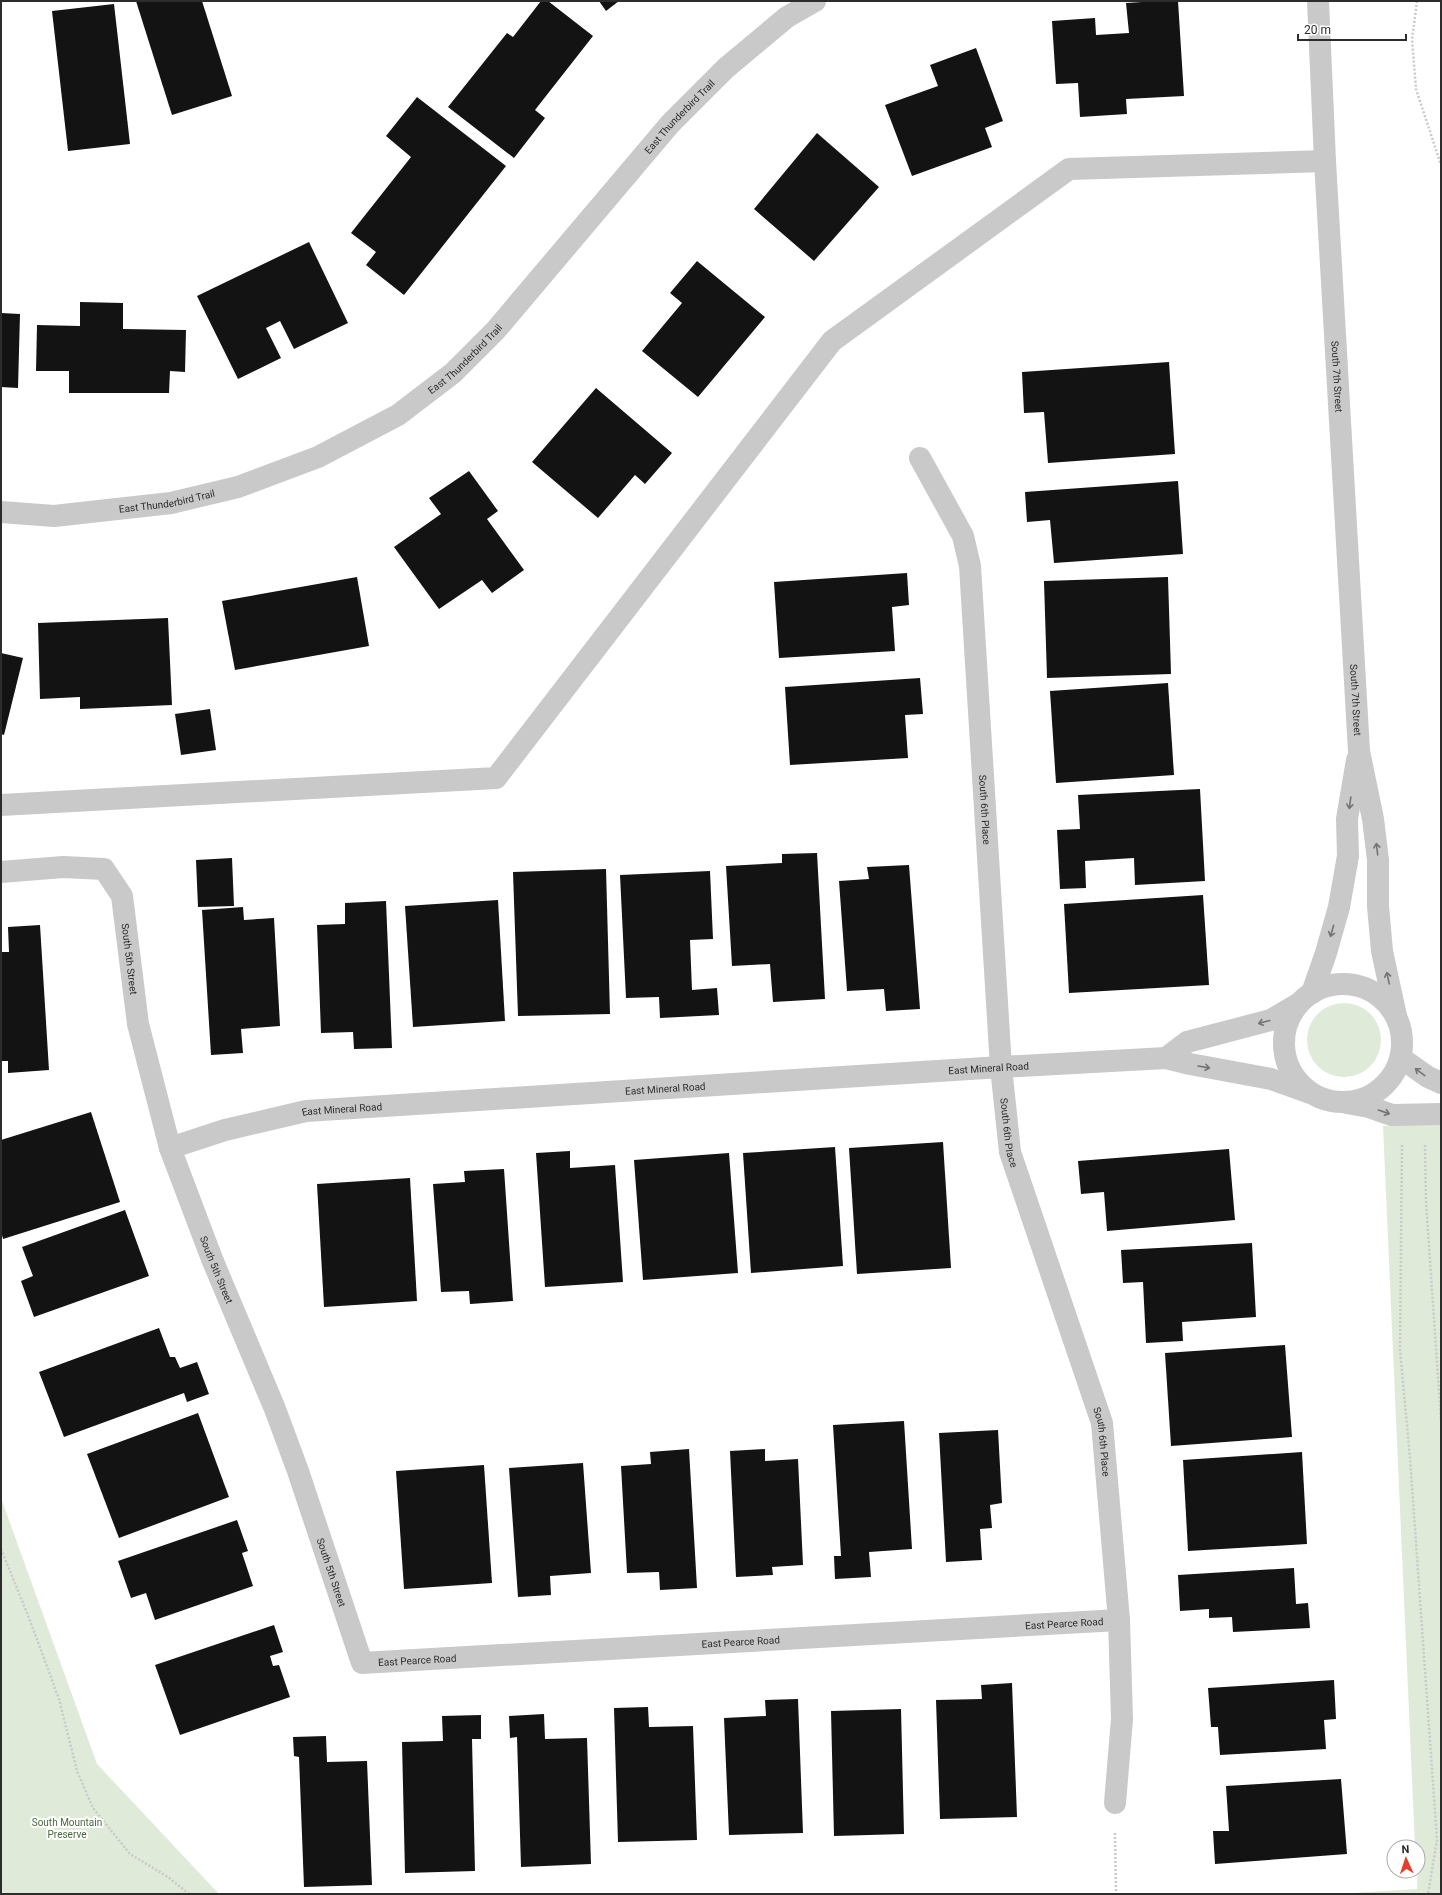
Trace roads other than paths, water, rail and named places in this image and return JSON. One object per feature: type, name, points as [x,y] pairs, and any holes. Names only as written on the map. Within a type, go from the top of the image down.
[{"type":"street","name":"East Thunderbird Trail","points":[[1,512],[54,516],[171,503],[238,487],[318,457],[398,415],[453,372],[495,331],[670,124],[726,68],[787,17],[815,1]]},
{"type":"street","name":"South 7th Street","points":[[1318,1],[1325,161],[1359,751],[1373,819],[1378,860],[1378,906],[1382,951],[1396,1016],[1402,1036],[1401,1058],[1393,1075],[1381,1089],[1365,1098],[1346,1102],[1327,1100],[1310,1093],[1297,1082],[1288,1067],[1284,1050],[1284,1034],[1289,1018],[1305,998],[1326,953],[1339,907],[1348,856],[1347,819],[1359,751]]},
{"type":"street","points":[[1,804],[496,778],[832,341],[1069,169],[1325,161]]},
{"type":"street","name":"South 6th Place","points":[[920,458],[963,536],[970,566],[1001,1066],[1010,1152],[1102,1423],[1119,1620],[1122,1719],[1115,1803]]},
{"type":"street","name":"South 5th Street","points":[[1,872],[63,867],[104,869],[122,896],[138,1024],[170,1148],[212,1259],[275,1409],[298,1471],[362,1663]]},
{"type":"street","name":"South 7th Street","points":[[1305,998],[1325,987],[1341,984],[1356,985],[1370,990],[1383,999],[1396,1016]]},
{"type":"street","points":[[1166,1058],[1187,1042],[1271,1020],[1305,998]]},
{"type":"street","name":"East Mineral Road","points":[[170,1148],[225,1130],[306,1111],[1001,1066],[1166,1058],[1271,1079],[1310,1093]]},
{"type":"street","points":[[1401,1058],[1428,1077],[1441,1083]]},
{"type":"street","points":[[1346,1102],[1369,1107],[1392,1115],[1433,1114]]},
{"type":"street","name":"East Pearce Road","points":[[362,1663],[1119,1620]]},
{"type":"park label","name":"South Mountain Preserve","points":[[67,1828]]}]
